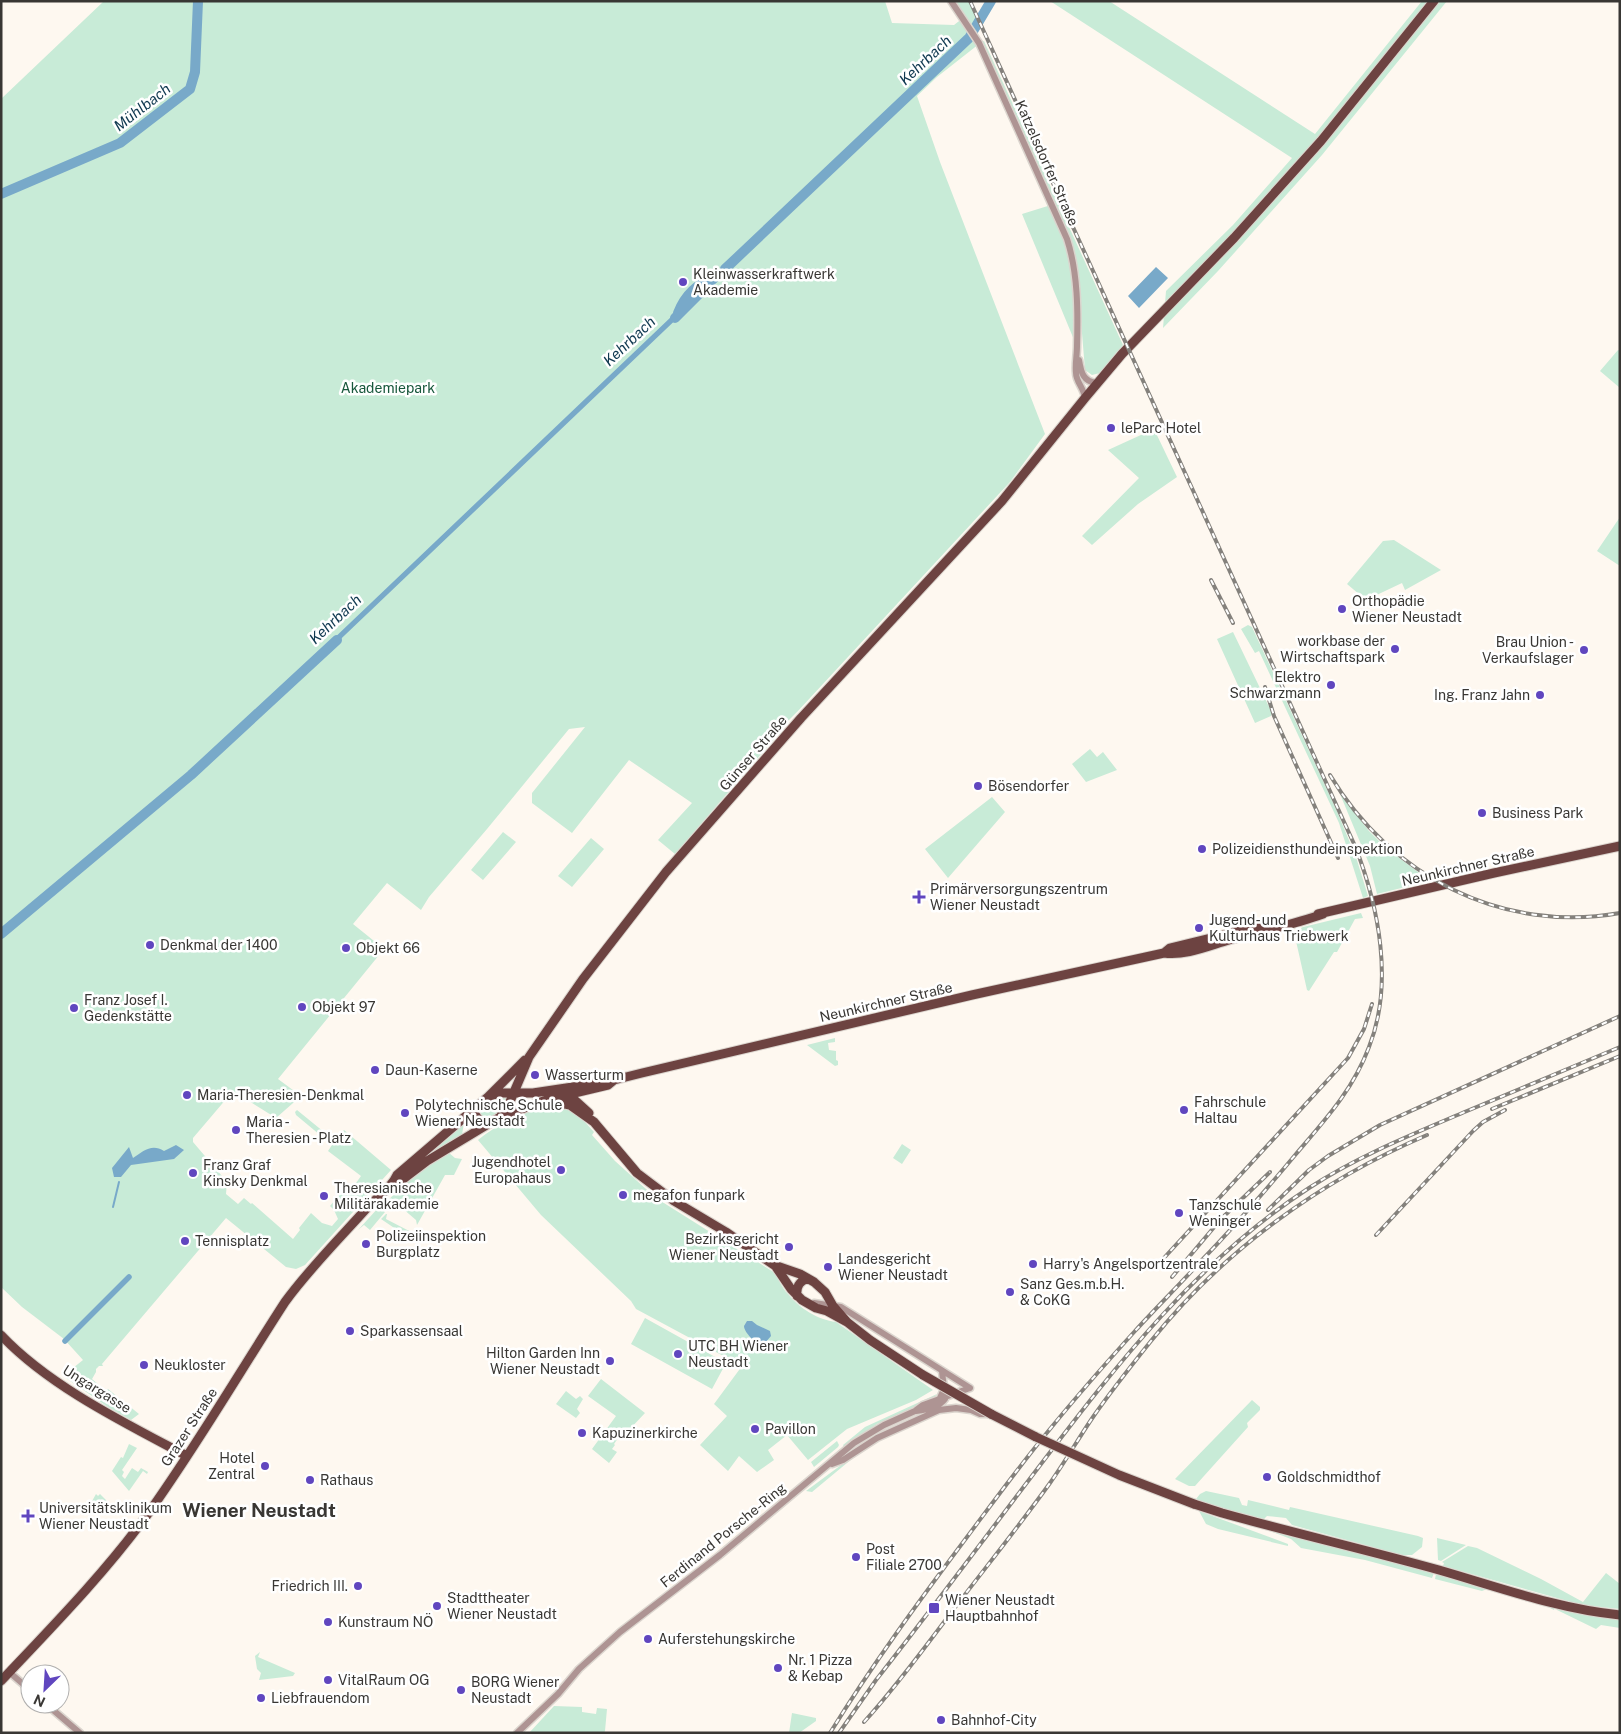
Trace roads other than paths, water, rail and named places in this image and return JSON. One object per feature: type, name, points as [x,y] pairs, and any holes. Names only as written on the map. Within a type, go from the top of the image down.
[{"type":"main road","name":"Günser Straße","points":[[529,1057],[583,979],[666,872],[801,718],[1018,483],[1097,383],[1234,238],[1321,141],[1434,1]]},
{"type":"main road","name":"Neunkirchner Straße","points":[[571,1091],[592,1090],[608,1085],[614,1080],[972,995],[1164,953],[1170,948],[1217,936],[1304,916],[1323,914],[1486,875],[1620,846]]},
{"type":"main road","points":[[500,1117],[509,1104],[512,1093],[529,1057]]},
{"type":"main road","name":"Grazer Straße","points":[[1,1681],[126,1542],[154,1505],[291,1294],[400,1172],[488,1097],[529,1057]]},
{"type":"main road","points":[[521,1075],[522,1084],[533,1093]]},
{"type":"main road","name":"Neunkirchner Straße","points":[[500,1117],[606,1078],[614,1080]]},
{"type":"main road","points":[[592,1090],[586,1097],[586,1104],[592,1119]]},
{"type":"main road","points":[[488,1097],[498,1093],[571,1091]]},
{"type":"main road","points":[[570,1105],[571,1091]]},
{"type":"main road","points":[[571,1091],[638,1173],[659,1191],[732,1236],[774,1265],[800,1274],[820,1287],[847,1322]]},
{"type":"main road","points":[[543,1102],[570,1105],[592,1119]]},
{"type":"main road","points":[[478,1105],[474,1112],[480,1122],[487,1124]]},
{"type":"main road","name":"Grazer Straße","points":[[393,1182],[402,1180],[427,1161],[500,1117]]},
{"type":"main road","points":[[774,1265],[797,1296],[847,1322],[922,1375],[991,1414],[1079,1458],[1194,1504],[1230,1515],[1526,1595],[1582,1609],[1620,1615]]},
{"type":"main road","points":[[797,1296],[798,1286],[807,1279]]},
{"type":"main road","name":"Ungargasse","points":[[1,1334],[31,1363],[73,1392],[187,1456]]},
{"type":"street","name":"Katzelsdorfer Straße","points":[[951,1],[979,44],[1069,244],[1076,286],[1076,376],[1085,398]]},
{"type":"street","name":"Katzelsdorfer Straße","points":[[1077,347],[1082,375],[1087,380],[1097,383]]},
{"type":"street","points":[[810,1304],[841,1307],[942,1371],[945,1382],[943,1398]]},
{"type":"street","name":"Ferdinand Porsche-Ring","points":[[518,1733],[558,1694],[579,1669],[620,1632],[720,1555],[826,1466],[869,1434],[915,1411],[923,1405],[970,1388],[942,1371]]},
{"type":"street","points":[[826,1466],[843,1460],[895,1429],[939,1410],[964,1408],[980,1414],[991,1414]]},
{"type":"street","points":[[9,1672],[20,1681]]},
{"type":"street","points":[[58,1714],[80,1733]]},
{"type":"water","points":[[734,258],[737,263],[703,298],[696,290],[702,285],[700,281],[716,274]]},
{"type":"water","points":[[1156,267],[1168,278],[1139,308],[1128,296]]},
{"type":"water","points":[[679,307],[686,310],[324,655],[329,643],[672,316]]},
{"type":"water","points":[[176,1145],[184,1150],[174,1159],[131,1165],[121,1177],[114,1177],[112,1168],[129,1147],[133,1158],[148,1149],[156,1148],[164,1151]]},
{"type":"water","points":[[747,1321],[752,1321],[770,1331],[771,1336],[765,1343],[760,1345],[748,1334],[744,1328]]},
{"type":"waterway","name":"Mühlbach","points":[[1,194],[120,143],[190,89],[195,72],[198,1]]},
{"type":"waterway","name":"Kehrbach","points":[[725,269],[969,38],[991,1]]},
{"type":"waterway","name":"Kehrbach","points":[[678,313],[692,291],[702,283],[714,278]]},
{"type":"waterway","name":"Kehrbach","points":[[675,318],[709,284]]},
{"type":"waterway","name":"Kehrbach","points":[[1,934],[191,775],[337,640]]},
{"type":"waterway","points":[[113,1207],[119,1182]]},
{"type":"waterway","points":[[65,1341],[129,1277]]},
{"type":"railway","points":[[830,1733],[862,1683],[914,1609],[1039,1442],[1124,1343],[1250,1208],[1347,1091],[1369,1047],[1377,1023],[1381,998],[1382,972],[1377,920],[1364,870],[1355,846],[970,1]]},
{"type":"railway","points":[[1211,580],[1233,623]]},
{"type":"railway","points":[[1265,687],[1274,716],[1338,858]]},
{"type":"railway","points":[[1330,775],[1355,811],[1384,842],[1417,869],[1453,890],[1492,905],[1533,914],[1576,917],[1620,913]]},
{"type":"railway","points":[[1163,1259],[1348,1058],[1364,1029],[1372,1004]]},
{"type":"railway","points":[[1268,1210],[1309,1170],[1328,1156],[1380,1125],[1620,1016]]},
{"type":"railway","points":[[839,1733],[876,1680],[1098,1390],[1162,1316],[1195,1281],[1231,1248],[1269,1216],[1309,1188],[1366,1156],[1426,1128],[1620,1047]]},
{"type":"railway","points":[[1492,1109],[1620,1056]]},
{"type":"railway","points":[[1376,1235],[1473,1131],[1483,1122],[1505,1110]]},
{"type":"railway","points":[[864,1722],[907,1671],[1025,1517],[1056,1475],[1087,1425],[1151,1341],[1179,1308],[1242,1248],[1276,1221],[1312,1196],[1349,1174],[1387,1153],[1427,1135]]},
{"type":"railway","points":[[1172,1277],[1221,1219],[1270,1172]]},
{"type":"place","name":"Kleinwasserkraftwerk Akademie","points":[[683,282]]},
{"type":"place","name":"leParc Hotel","points":[[1111,428]]},
{"type":"place","name":"Orthopädie Wiener Neustadt","points":[[1342,609]]},
{"type":"place","name":"workbase der Wirtschaftspark","points":[[1395,649]]},
{"type":"place","name":"Brau Union - Verkaufslager","points":[[1584,650]]},
{"type":"place","name":"Elektro Schwarzmann","points":[[1331,685]]},
{"type":"place","name":"Ing. Franz Jahn","points":[[1540,695]]},
{"type":"place","name":"Bösendorfer","points":[[978,786]]},
{"type":"place","name":"Business Park","points":[[1482,813]]},
{"type":"place","name":"Polizeidiensthundeinspektion","points":[[1202,849]]},
{"type":"place","name":"Primärversorgungszentrum Wiener Neustadt","points":[[919,897]]},
{"type":"place","name":"Jugend- und Kulturhaus Triebwerk","points":[[1199,928]]},
{"type":"place","name":"Denkmal der 1400","points":[[150,945]]},
{"type":"place","name":"Objekt 66","points":[[346,948]]},
{"type":"place","name":"Objekt 97","points":[[302,1007]]},
{"type":"place","name":"Franz Josef I. Gedenkstätte","points":[[74,1008]]},
{"type":"place","name":"Daun-Kaserne","points":[[375,1070]]},
{"type":"place","name":"Wasserturm","points":[[535,1075]]},
{"type":"place","name":"Maria-Theresien-Denkmal","points":[[187,1095]]},
{"type":"place","name":"Fahrschule Haltau","points":[[1184,1110]]},
{"type":"place","name":"Polytechnische Schule Wiener Neustadt","points":[[405,1113]]},
{"type":"place","name":"Maria - Theresien - Platz","points":[[236,1130]]},
{"type":"place","name":"Jugendhotel Europahaus","points":[[561,1170]]},
{"type":"place","name":"Franz Graf Kinsky Denkmal","points":[[193,1173]]},
{"type":"place","name":"megafon funpark","points":[[623,1195]]},
{"type":"place","name":"Theresianische Militärakademie","points":[[324,1196]]},
{"type":"place","name":"Tanzschule Weninger","points":[[1179,1213]]},
{"type":"place","name":"Tennisplatz","points":[[185,1241]]},
{"type":"place","name":"Polizeiinspektion Burgplatz","points":[[366,1244]]},
{"type":"place","name":"Bezirksgericht Wiener Neustadt","points":[[789,1247]]},
{"type":"place","name":"Harry's Angelsportzentrale","points":[[1033,1264]]},
{"type":"place","name":"Landesgericht Wiener Neustadt","points":[[828,1267]]},
{"type":"place","name":"Sanz Ges.m.b.H. & CoKG","points":[[1010,1292]]},
{"type":"place","name":"Sparkassensaal","points":[[350,1331]]},
{"type":"place","name":"UTC BH Wiener Neustadt","points":[[678,1354]]},
{"type":"place","name":"Hilton Garden Inn Wiener Neustadt","points":[[610,1361]]},
{"type":"place","name":"Neukloster","points":[[144,1365]]},
{"type":"place","name":"Pavillon","points":[[755,1429]]},
{"type":"place","name":"Kapuzinerkirche","points":[[582,1433]]},
{"type":"place","name":"Hotel Zentral","points":[[265,1466]]},
{"type":"place","name":"Goldschmidthof","points":[[1267,1477]]},
{"type":"place","name":"Rathaus","points":[[310,1480]]},
{"type":"place","name":"Universitätsklinikum Wiener Neustadt","points":[[28,1516]]},
{"type":"place","name":"Post Filiale 2700","points":[[856,1557]]},
{"type":"place","name":"Friedrich III.","points":[[358,1586]]},
{"type":"place","name":"Stadttheater Wiener Neustadt","points":[[437,1606]]},
{"type":"place","name":"Wiener Neustadt Hauptbahnhof","points":[[934,1608]]},
{"type":"place","name":"Kunstraum NÖ","points":[[328,1622]]},
{"type":"place","name":"Auferstehungskirche","points":[[648,1639]]},
{"type":"place","name":"Nr. 1 Pizza & Kebap","points":[[778,1668]]},
{"type":"place","name":"VitalRaum OG","points":[[328,1680]]},
{"type":"place","name":"BORG Wiener Neustadt","points":[[461,1690]]},
{"type":"place","name":"Liebfrauendom","points":[[261,1698]]},
{"type":"place","name":"Bahnhof-City","points":[[941,1720]]},
{"type":"district","name":"Wiener Neustadt","points":[[259,1510]]},
{"type":"park label","name":"Akademiepark","points":[[388,388]]}]
